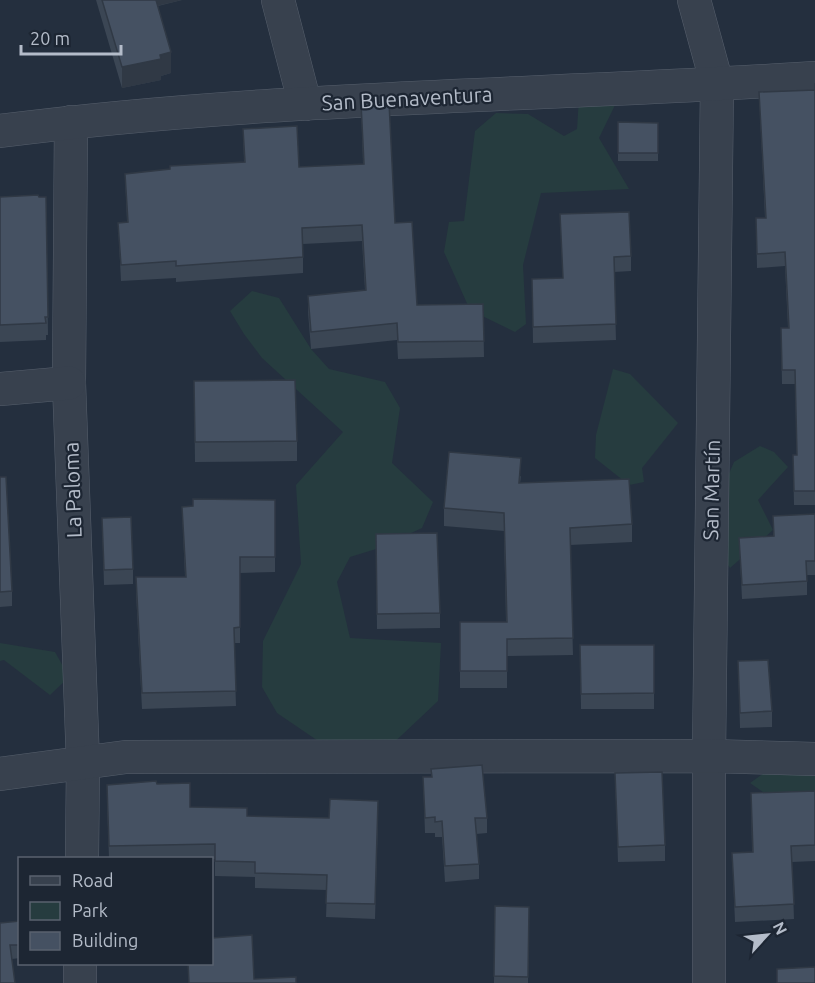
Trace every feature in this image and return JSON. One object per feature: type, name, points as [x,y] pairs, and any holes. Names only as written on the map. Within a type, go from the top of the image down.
[{"type":"street","points":[[278,0],[305,104]]},
{"type":"street","name":"San Martín","points":[[694,0],[717,84],[709,756],[709,983]]},
{"type":"street","name":"San Buenaventura","points":[[0,131],[71,122],[305,104],[815,78]]},
{"type":"street","name":"La Paloma","points":[[71,122],[69,383],[83,763],[82,857]]},
{"type":"street","points":[[0,389],[69,383]]},
{"type":"street","points":[[0,774],[126,757],[709,756],[815,759]]},
{"type":"street","points":[[80,965],[80,983]]},
{"type":"green space","points":[[579,98],[617,101],[599,138],[629,189],[541,193],[523,265],[526,324],[515,332],[470,310],[444,252],[449,222],[464,221],[475,131],[496,113],[528,114],[564,136],[577,129]]},
{"type":"green space","points":[[252,291],[279,298],[311,349],[329,369],[385,382],[400,408],[392,463],[433,502],[422,528],[376,549],[350,557],[337,582],[350,638],[441,643],[438,701],[385,751],[327,747],[277,713],[262,687],[263,641],[301,564],[296,485],[343,432],[262,358],[244,334],[230,311]]},
{"type":"green space","points":[[613,369],[630,374],[678,423],[642,468],[644,482],[629,485],[595,458],[596,435]]},
{"type":"green space","points":[[760,446],[774,452],[788,467],[758,500],[773,530],[730,568],[707,534],[717,501],[734,462]]},
{"type":"green space","points":[[0,643],[55,652],[69,677],[50,695],[4,660],[0,661]]},
{"type":"green space","points":[[788,756],[815,769],[815,815],[789,810],[750,783]]},
{"type":"building","points":[[102,0],[156,0],[171,52],[160,55],[161,59],[122,67]]},
{"type":"building","points":[[815,90],[815,491],[794,491],[793,455],[797,455],[795,370],[782,370],[781,328],[789,328],[785,252],[757,254],[756,218],[766,218],[759,92]]},
{"type":"building","points":[[389,102],[395,223],[412,222],[417,305],[483,304],[484,341],[398,342],[397,323],[311,332],[308,296],[366,290],[362,225],[302,228],[303,257],[176,266],[176,261],[121,265],[118,223],[128,222],[125,174],[170,169],[170,166],[245,162],[243,129],[297,126],[299,167],[364,164],[361,103]]},
{"type":"building","points":[[618,122],[658,123],[658,153],[618,153]]},
{"type":"building","points":[[38,195],[46,197],[48,317],[45,317],[46,323],[0,325],[0,197]]},
{"type":"building","points":[[629,212],[631,256],[614,257],[616,324],[533,327],[532,279],[563,278],[560,214]]},
{"type":"building","points":[[295,380],[297,441],[195,442],[194,381]]},
{"type":"building","points":[[449,452],[521,458],[519,483],[629,479],[632,524],[570,528],[573,638],[507,639],[507,671],[460,671],[460,622],[507,622],[504,513],[444,508]]},
{"type":"building","points":[[0,477],[6,477],[12,591],[0,592]]},
{"type":"building","points":[[193,499],[275,500],[275,557],[240,557],[240,627],[234,628],[236,691],[142,693],[136,577],[186,577],[182,507],[193,506]]},
{"type":"building","points":[[815,514],[815,561],[806,561],[807,581],[742,585],[739,538],[774,536],[773,516]]},
{"type":"building","points":[[131,517],[133,569],[104,570],[102,518]]},
{"type":"building","points":[[437,533],[440,613],[377,614],[376,534]]},
{"type":"building","points":[[580,645],[654,645],[654,693],[581,694]]},
{"type":"building","points":[[768,660],[772,711],[740,713],[738,661]]},
{"type":"building","points":[[482,765],[487,818],[475,818],[479,864],[445,866],[442,821],[435,822],[435,817],[425,818],[423,777],[432,777],[431,769]]},
{"type":"building","points":[[662,772],[665,845],[618,847],[615,773]]},
{"type":"building","points":[[156,781],[157,784],[190,783],[190,807],[247,808],[247,816],[329,818],[330,799],[378,801],[375,904],[326,903],[327,875],[255,873],[255,862],[215,861],[215,844],[109,846],[107,785]]},
{"type":"building","points":[[815,791],[815,845],[791,846],[794,904],[735,907],[732,853],[753,852],[751,793]]},
{"type":"building","points":[[495,906],[529,907],[528,977],[494,976]]},
{"type":"building","points":[[18,921],[18,945],[10,945],[15,983],[0,983],[0,923]]},
{"type":"building","points":[[252,935],[254,979],[296,977],[296,983],[189,983],[188,965],[213,965],[213,938]]},
{"type":"building","points":[[815,967],[815,983],[777,983],[777,969]]}]
